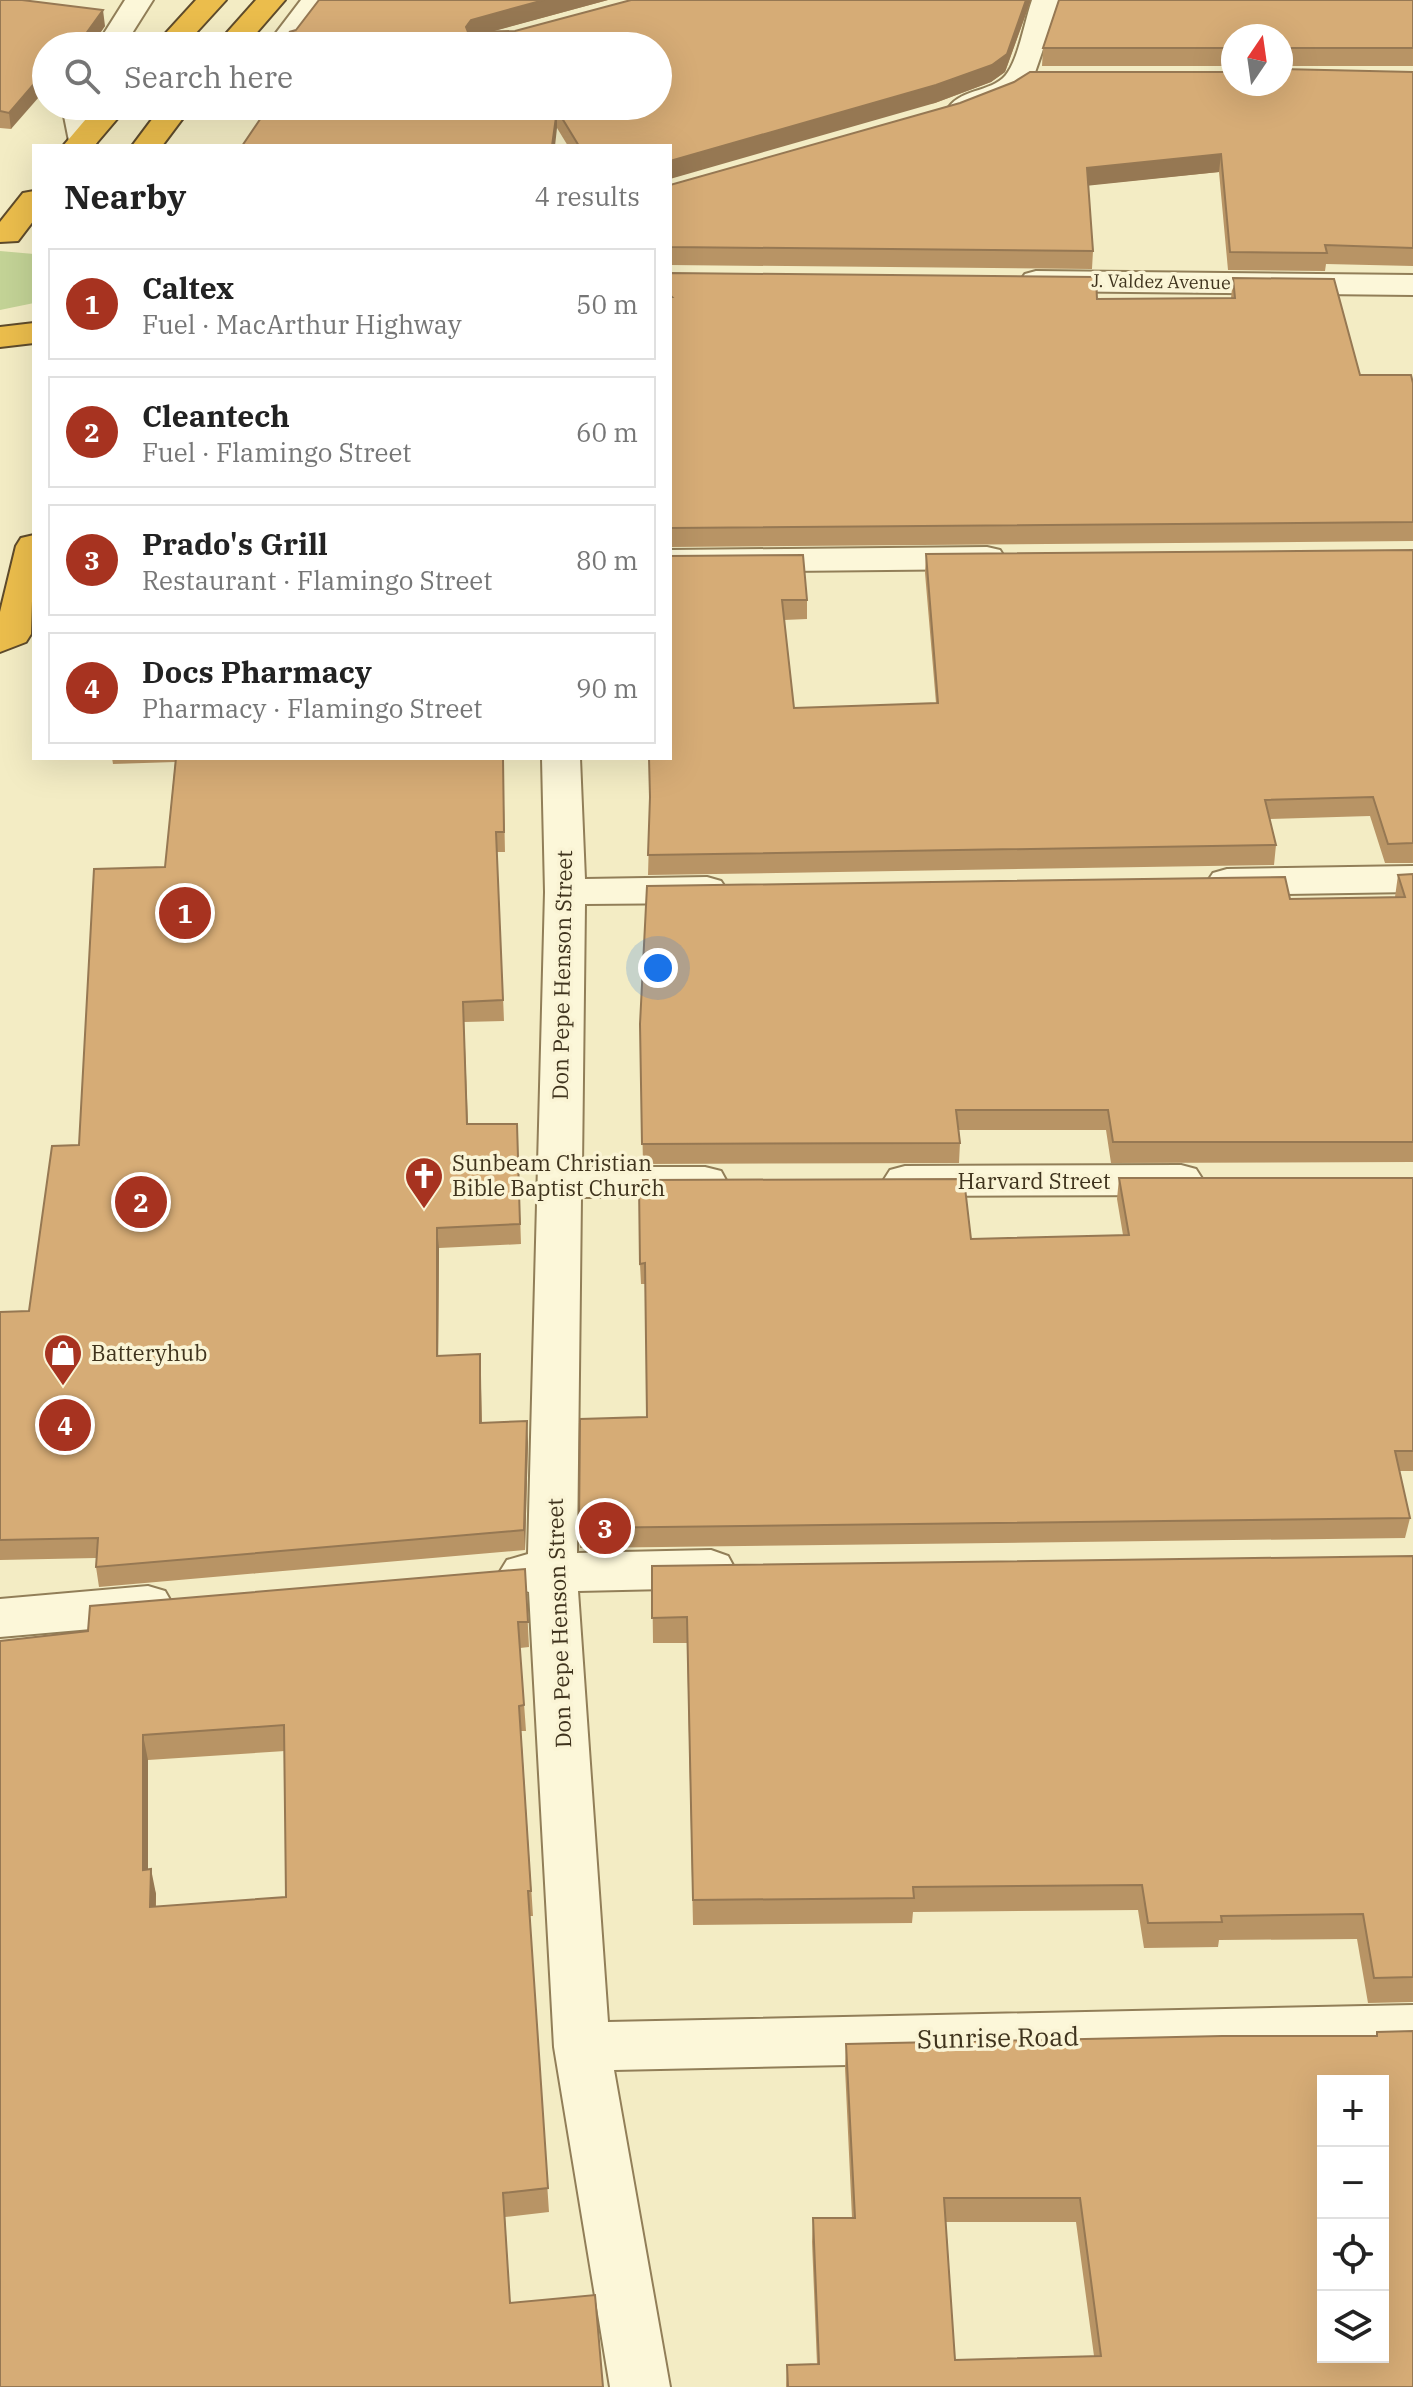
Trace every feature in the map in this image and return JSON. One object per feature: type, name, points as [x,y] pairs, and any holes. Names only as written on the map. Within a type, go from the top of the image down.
[{"type":"highway","points":[[181,32],[212,0]]},
{"type":"highway","points":[[242,32],[271,0]]},
{"type":"highway","points":[[80,144],[101,120]]},
{"type":"highway","points":[[14,234],[32,203]]},
{"type":"highway","points":[[0,337],[32,333]]},
{"type":"highway","points":[[0,641],[13,634],[32,554]]},
{"type":"street","points":[[119,32],[139,0]]},
{"type":"street","points":[[291,32],[316,0]]},
{"type":"street","points":[[1021,78],[1046,0]]},
{"type":"street","points":[[932,117],[975,103],[1021,78],[1051,78]]},
{"type":"street","points":[[78,120],[80,144]]},
{"type":"street","name":"J. Valdez Avenue","points":[[1002,281],[1413,285]]},
{"type":"street","points":[[672,561],[1018,558]]},
{"type":"street","name":"Don Pepe Henson Street","points":[[561,760],[565,892],[552,1570],[582,2047],[640,2387]]},
{"type":"street","points":[[1189,883],[1413,879]]},
{"type":"street","points":[[565,892],[741,889]]},
{"type":"street","name":"Harvard Street","points":[[859,1181],[1223,1180]]},
{"type":"street","points":[[559,1182],[749,1182]]},
{"type":"street","points":[[473,1577],[552,1570],[759,1568]]},
{"type":"street","points":[[0,1618],[189,1602]]},
{"type":"street","name":"Sunrise Road","points":[[582,2047],[1413,2029]]},
{"type":"green space","points":[[0,251],[32,254],[32,303],[0,310]]},
{"type":"building","points":[[0,0],[103,10],[87,32],[32,32],[32,86],[9,113],[0,111]]},
{"type":"building","points":[[319,0],[544,0],[471,20],[466,27],[468,32],[289,32],[296,30]]},
{"type":"building","points":[[631,0],[1026,0],[1007,54],[992,65],[936,85],[672,160],[672,144],[578,144],[563,120],[672,120],[672,32],[468,32],[515,31]]},
{"type":"building","points":[[1059,0],[1413,0],[1413,48],[1293,48],[1293,24],[1221,24],[1221,48],[1043,48]]},
{"type":"building","points":[[1293,69],[1413,72],[1413,248],[1325,245],[1327,253],[1230,252],[1221,154],[1087,168],[1093,251],[672,247],[672,184],[960,103],[1014,82],[1030,72],[1221,72],[1221,96],[1293,96]]},
{"type":"building","points":[[260,120],[556,120],[552,144],[243,144]]},
{"type":"building","points":[[672,273],[1096,277],[1097,299],[1235,298],[1233,278],[1334,279],[1360,375],[1411,375],[1413,522],[672,528]]},
{"type":"building","points":[[1413,550],[1413,843],[1388,844],[1373,797],[1265,800],[1276,845],[648,855],[649,760],[672,760],[672,556],[803,555],[807,600],[782,600],[794,708],[938,703],[926,554]]},
{"type":"building","points":[[176,760],[503,760],[504,832],[496,832],[503,1000],[463,1002],[467,1124],[517,1124],[520,1224],[437,1228],[437,1356],[480,1354],[480,1423],[527,1421],[524,1530],[96,1567],[98,1538],[0,1540],[0,1312],[29,1311],[52,1146],[79,1145],[94,869],[165,867]]},
{"type":"building","points":[[1413,874],[1413,1142],[1113,1142],[1108,1110],[956,1110],[960,1143],[642,1144],[640,1024],[647,886],[1285,877],[1290,899],[1405,897],[1398,875]]},
{"type":"building","points":[[1119,1178],[1413,1178],[1413,1451],[1395,1451],[1410,1518],[579,1528],[580,1419],[647,1417],[645,1263],[640,1264],[639,1184],[643,1184],[643,1180],[964,1179],[971,1239],[1129,1235]]},
{"type":"building","points":[[1413,1556],[1413,1977],[1374,1978],[1363,1914],[1221,1916],[1222,1922],[1148,1923],[1142,1885],[913,1887],[914,1898],[693,1900],[687,1617],[652,1618],[652,1566]]},
{"type":"building","points":[[525,1569],[528,1622],[518,1622],[524,1705],[519,1706],[548,2188],[503,2193],[510,2303],[595,2295],[603,2387],[0,2387],[0,1641],[88,1631],[90,1606]],"holes":[[[284,1725],[286,1897],[150,1907],[151,1869],[143,1870],[143,1735]]]},
{"type":"building","points":[[1413,2031],[1413,2387],[788,2387],[787,2365],[819,2364],[813,2218],[855,2218],[846,2044],[1377,2036],[1377,2032]],"holes":[[[944,2198],[1080,2198],[1101,2356],[955,2360]]]},
{"type":"place","name":"Caltex","points":[[185,913]]},
{"type":"place","name":"Cleantech","points":[[141,1202]]},
{"type":"place","name":"Sunbeam Christian Bible Baptist Church","points":[[424,1210]]},
{"type":"place","name":"Batteryhub","points":[[63,1387]]},
{"type":"place","name":"Docs Pharmacy","points":[[65,1425]]},
{"type":"place","name":"Prado's Grill","points":[[605,1528]]}]
